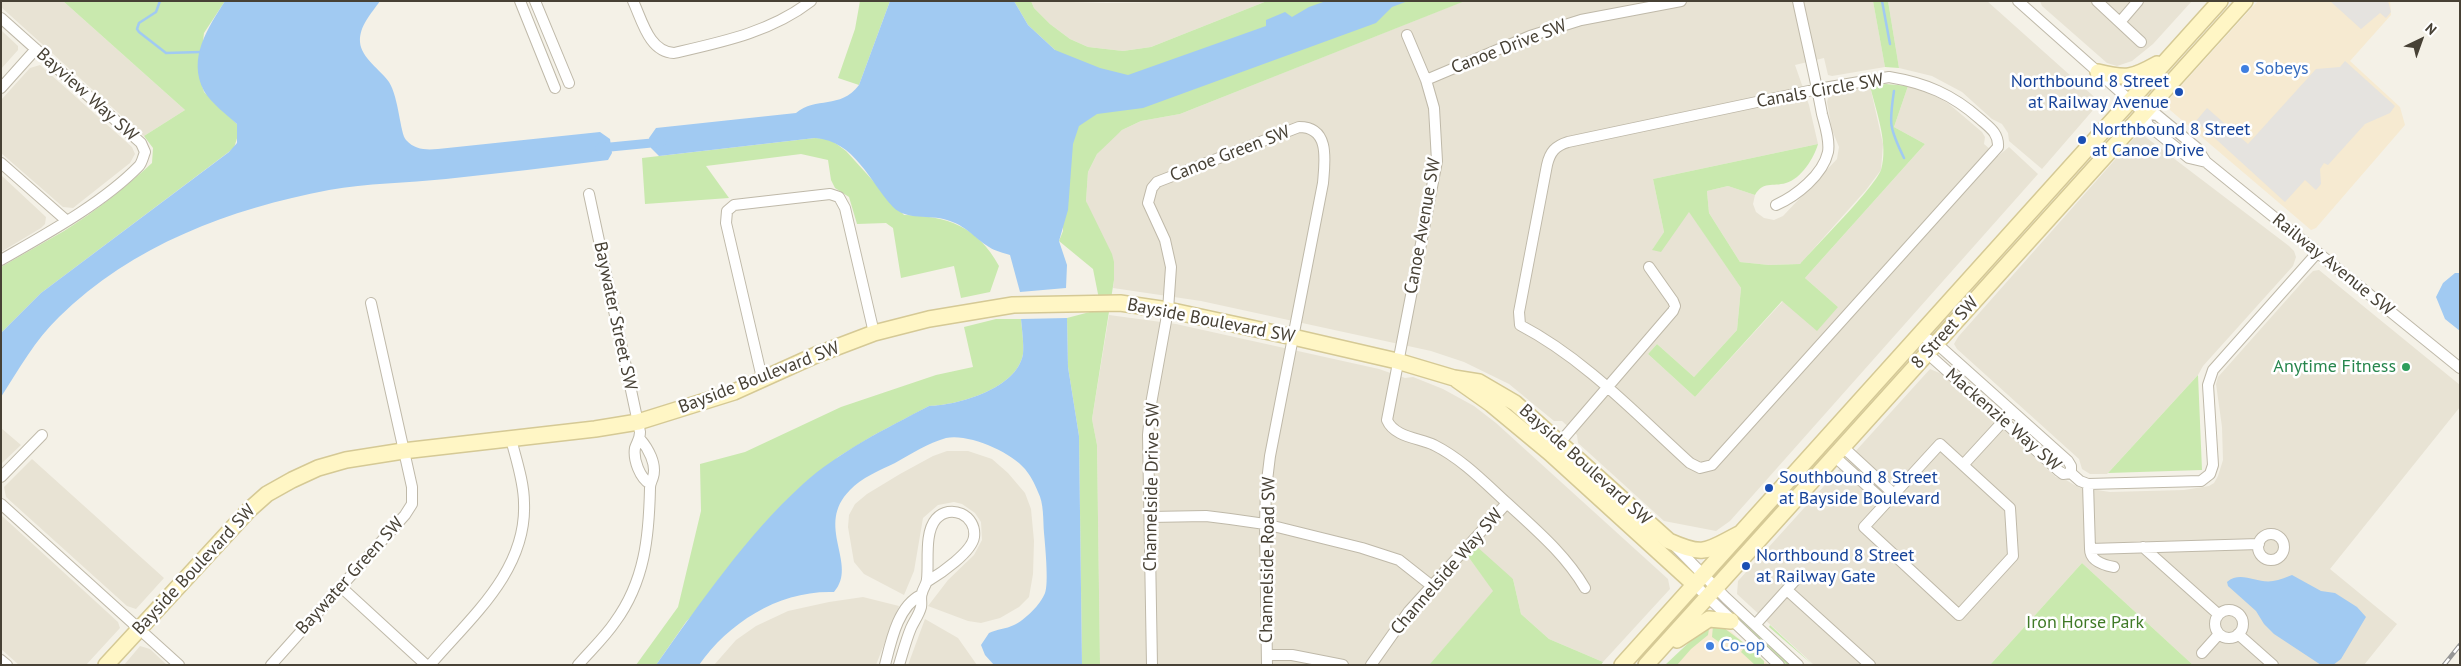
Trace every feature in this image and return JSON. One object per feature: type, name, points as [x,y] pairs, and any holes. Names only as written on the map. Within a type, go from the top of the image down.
[{"type":"street","points":[[520,1],[555,88]]},
{"type":"street","points":[[535,1],[569,83]]},
{"type":"street","points":[[633,1],[648,36],[655,45],[667,52],[674,53],[754,32],[795,13],[812,1]]},
{"type":"street","name":"Canoe Drive SW","points":[[1426,80],[1530,36],[1581,20],[1681,1]]},
{"type":"street","points":[[1776,205],[1797,193],[1825,159],[1828,143],[1798,1]]},
{"type":"street","points":[[2097,1],[2141,42]]},
{"type":"street","points":[[2120,22],[2138,1]]},
{"type":"street","name":"8 Street SW","points":[[1622,665],[2220,1]]},
{"type":"street","name":"8 Street SW","points":[[1650,661],[2245,1]]},
{"type":"street","points":[[2020,2],[2144,113]]},
{"type":"street","name":"Bayview Way SW","points":[[1,18],[141,143],[145,152],[140,165],[67,221],[1,260]]},
{"type":"street","name":"Canoe Avenue SW","points":[[1397,361],[1437,161],[1434,108],[1426,80],[1407,35]]},
{"type":"street","points":[[1,88],[36,49]]},
{"type":"street","points":[[2098,72],[2130,78],[2169,56]]},
{"type":"street","name":"Canals Circle SW","points":[[1889,77],[1915,81],[1938,89],[1970,110],[1993,130],[1998,147],[1712,465],[1700,468],[1690,463],[1607,387],[1560,347],[1520,325],[1518,312],[1532,254],[1548,159],[1554,149],[1568,142],[1889,77]]},
{"type":"street","name":"Railway Avenue SW","points":[[2144,113],[2157,115],[2197,148],[2206,162],[2460,368]]},
{"type":"street","name":"Canoe Green SW","points":[[1168,310],[1171,267],[1165,240],[1148,203],[1152,188],[1157,182],[1298,127],[1307,127],[1320,136],[1324,144],[1325,163],[1323,183],[1293,337]]},
{"type":"street","points":[[1,163],[67,221]]},
{"type":"street","name":"Baywater Street SW","points":[[578,665],[616,622],[631,593],[646,552],[650,518],[650,484],[654,476],[648,448],[640,439],[638,422],[589,194]]},
{"type":"street","points":[[762,378],[726,223],[727,211],[734,205],[830,194],[838,197],[844,208],[874,333]]},
{"type":"street","points":[[2114,567],[2104,565],[2092,557],[2090,548],[2088,484],[2201,481],[2210,474],[2213,465],[2208,384],[2213,370],[2317,253]]},
{"type":"street","points":[[1550,453],[1674,311],[1673,301],[1649,267]]},
{"type":"street","name":"Baywater Green SW","points":[[271,665],[412,504],[412,487],[371,303]]},
{"type":"street","name":"Bayside Boulevard SW","points":[[106,665],[228,530],[268,494],[318,468],[346,460],[404,451],[638,422],[704,403],[874,333],[928,319],[1013,305],[1120,303],[1168,310],[1397,361],[1454,378],[1480,382],[1515,403],[1560,442],[1669,541],[1699,579]]},
{"type":"street","name":"Channelside Drive SW","points":[[1152,665],[1148,435],[1151,404],[1168,310]]},
{"type":"street","name":"Mackenzie Way SW","points":[[1919,336],[2003,421],[2059,471],[2064,474],[2071,473]]},
{"type":"street","name":"Channelside Road SW","points":[[1267,660],[1266,489],[1270,456],[1293,337]]},
{"type":"street","name":"Mackenzie Way SW","points":[[1931,348],[2012,411],[2068,461],[2071,466],[2071,473],[2080,481],[2088,484]]},
{"type":"street","name":"Channelside Way SW","points":[[1371,665],[1393,631],[1506,503],[1461,462],[1446,451],[1397,432],[1389,425],[1386,414],[1397,361]]},
{"type":"street","name":"Bayside Boulevard SW","points":[[1454,378],[1491,404],[1699,579]]},
{"type":"street","points":[[1963,466],[2012,411]]},
{"type":"street","points":[[1,477],[42,435]]},
{"type":"street","points":[[341,587],[428,665],[500,584],[516,553],[524,519],[524,501],[511,439]]},
{"type":"street","name":"Baywater Street SW","points":[[640,439],[635,448],[639,470],[642,480],[650,484]]},
{"type":"street","points":[[1940,444],[1963,466],[2010,508],[2013,556],[1959,615],[1864,527],[1940,444]]},
{"type":"street","points":[[1838,451],[1894,494]]},
{"type":"street","points":[[1838,451],[1886,503]]},
{"type":"street","points":[[1506,503],[1558,552],[1585,588]]},
{"type":"street","points":[[1,504],[179,665]]},
{"type":"street","points":[[885,665],[900,620],[911,600],[920,595],[928,581],[930,536],[934,521],[943,512],[955,510],[966,516],[973,526],[974,538],[966,551],[940,574],[928,581]]},
{"type":"street","points":[[1150,517],[1206,516],[1265,524],[1389,556],[1412,568],[1432,586]]},
{"type":"street","points":[[1669,541],[1691,551],[1703,551],[1740,534]]},
{"type":"street","points":[[2090,548],[2258,544]]},
{"type":"street","points":[[2142,547],[2218,614]]},
{"type":"street","points":[[1756,625],[1800,575]]},
{"type":"street","points":[[1699,579],[1732,621],[1779,665]]},
{"type":"street","points":[[1787,590],[1870,665]]},
{"type":"street","points":[[1711,592],[1756,625],[1798,665]]},
{"type":"street","points":[[899,665],[910,629],[921,606],[920,595]]},
{"type":"street","points":[[2228,610],[2239,614],[2243,624],[2238,634],[2229,638],[2219,634],[2214,624],[2218,614],[2228,610]]},
{"type":"street","points":[[1650,661],[1702,622],[1716,618],[1732,621]]},
{"type":"street","points":[[2202,653],[2219,634]]},
{"type":"street","points":[[2238,634],[2273,665]]},
{"type":"street","points":[[1267,660],[1292,655],[1342,665]]},
{"type":"street","points":[[1,660],[7,665]]},
{"type":"shaded area","points":[[1,1],[63,1],[185,110],[144,136],[1,7]]},
{"type":"shaded area","points":[[1031,1],[1106,3],[1267,1],[1151,47],[1123,51],[1088,47],[1070,39],[1050,24],[1034,8]]},
{"type":"shaded area","points":[[1464,1],[1873,1],[1885,67],[1832,76],[1828,75],[1824,58],[1795,65],[1809,105],[1818,144],[1653,179],[1664,232],[1653,249],[1677,228],[1689,211],[1741,288],[1737,330],[1694,377],[1657,344],[1648,354],[1695,397],[1783,301],[1838,307],[1805,278],[1925,144],[1894,127],[1908,86],[1932,94],[1949,104],[1982,132],[1985,137],[1984,144],[1998,156],[2009,147],[2038,174],[1730,521],[1716,531],[1664,521],[1578,443],[1577,435],[1562,421],[1554,421],[1509,384],[1464,362],[1431,351],[1201,301],[1113,288],[1114,280],[1086,201],[1088,172],[1097,154],[1108,141],[1122,130],[1141,121],[1180,114]]},
{"type":"shaded area","points":[[1888,1],[1987,1],[2100,102],[2042,169],[2009,141],[2008,133],[2002,124],[1992,119],[1962,92],[1932,76],[1899,68]]},
{"type":"shaded area","points":[[2040,1],[2192,1],[2153,44],[2132,61],[2117,66],[2107,63],[2042,6]]},
{"type":"shaded area","points":[[2258,1],[2390,1],[2391,15],[2350,61],[2400,107],[2405,125],[2316,228],[2311,230],[2170,110],[2170,98]]},
{"type":"shaded area","points":[[2330,1],[2388,1],[2391,12],[2386,18],[2380,13],[2361,29]]},
{"type":"shaded area","points":[[1,30],[18,46],[18,50],[1,69]]},
{"type":"shaded area","points":[[2345,61],[2395,106],[2390,113],[2365,124],[2328,165],[2324,163],[2320,169],[2321,184],[2316,190],[2305,180],[2285,202],[2196,121],[2207,108],[2248,144],[2316,69],[2340,67]]},
{"type":"shaded area","points":[[40,65],[132,147],[135,154],[130,163],[73,208],[63,207],[1,153],[1,100],[30,68]]},
{"type":"shaded area","points":[[1870,86],[1883,144],[1881,170],[1866,190],[1800,264],[1769,265],[1740,262],[1709,213],[1707,191],[1728,186],[1755,195],[1753,204],[1756,212],[1764,218],[1774,220],[1783,216],[1837,159],[1839,147],[1832,130],[1828,98],[1837,92]]},
{"type":"shaded area","points":[[2143,135],[2289,246],[2294,251],[2296,257],[2293,266],[2203,366],[2198,375],[2107,474],[2090,474],[2082,469],[2079,459],[1957,349],[1954,344],[1958,337],[2136,136]]},
{"type":"shaded area","points":[[1,175],[46,217],[45,224],[41,228],[1,252]]},
{"type":"shaded area","points":[[2319,270],[2460,385],[2460,407],[2330,569],[2397,624],[2364,665],[2193,665],[2082,563],[1990,665],[1814,665],[1737,594],[1738,581],[1930,369],[1942,374],[2056,477],[2078,487],[2110,492],[2184,490],[2209,486],[2214,483],[2218,476],[2223,460],[2222,427],[2216,384],[2218,377],[2306,278],[2313,271]]},
{"type":"shaded area","points":[[1109,315],[1176,324],[1379,369],[1405,378],[1413,377],[1443,389],[1474,406],[1496,423],[1668,579],[1670,589],[1603,662],[1549,639],[1521,614],[1513,579],[1467,555],[1494,591],[1429,665],[1100,665],[1097,445],[1092,419]]},
{"type":"shaded area","points":[[1,428],[21,445],[1,464]]},
{"type":"shaded area","points":[[947,451],[968,451],[992,459],[1008,473],[1025,493],[1031,509],[1034,541],[1033,574],[1029,597],[1019,607],[1000,618],[981,623],[968,621],[928,606],[948,580],[974,555],[982,540],[981,522],[975,513],[962,504],[954,502],[938,505],[923,518],[914,571],[904,595],[864,574],[854,562],[848,527],[849,515],[855,504],[867,494],[900,474],[933,456]]},
{"type":"shaded area","points":[[32,459],[164,578],[136,609],[127,606],[6,497],[4,487]]},
{"type":"shaded area","points":[[1,515],[118,622],[120,628],[86,665],[19,665],[1,649]]},
{"type":"shaded area","points":[[863,597],[899,606],[876,665],[714,665],[736,640],[756,626],[788,611]]},
{"type":"shaded area","points":[[925,619],[958,638],[977,665],[908,665]]},
{"type":"shaded area","points":[[1713,626],[1729,630],[1769,665],[1665,665]]},
{"type":"shaded area","points":[[140,646],[150,649],[167,665],[124,665]]},
{"type":"green space","points":[[63,1],[225,1],[204,33],[199,74],[204,92],[237,124],[238,135],[234,148],[41,293],[1,333],[1,267],[64,231],[99,207],[131,181],[152,163],[153,148],[144,136],[185,110]]},
{"type":"green space","points":[[860,1],[890,1],[859,85],[838,78],[855,29]]},
{"type":"green space","points":[[1014,1],[1031,1],[1034,8],[1050,24],[1070,39],[1088,47],[1123,51],[1151,47],[1267,1],[1465,1],[1180,114],[1141,121],[1122,130],[1097,154],[1088,172],[1086,201],[1112,254],[1114,262],[1114,280],[1092,419],[1097,445],[1100,665],[1082,665],[1079,436],[1068,367],[1067,318],[1101,309],[1093,269],[1059,241],[1063,231],[1055,50],[1028,25]]},
{"type":"green space","points":[[1873,1],[1888,1],[1899,68],[1885,67]]},
{"type":"green space","points":[[1886,84],[1908,86],[1894,127],[1925,144],[1805,278],[1838,307],[1817,331],[1782,301],[1695,397],[1648,354],[1657,344],[1694,377],[1737,330],[1741,288],[1689,212],[1661,252],[1652,250],[1664,232],[1653,179],[1818,144],[1802,173],[1792,181],[1765,186],[1755,195],[1728,186],[1707,191],[1709,213],[1740,262],[1769,265],[1800,264],[1857,203],[1881,170],[1884,149],[1883,139],[1870,86]]},
{"type":"green space","points":[[815,138],[830,139],[846,151],[904,215],[948,221],[960,226],[981,241],[999,266],[990,292],[961,298],[954,266],[901,278],[893,228],[886,223],[857,224],[849,197],[835,188],[831,180],[828,160],[801,154],[706,166],[729,198],[645,204],[642,158]]},
{"type":"green space","points":[[996,319],[1021,319],[1023,354],[1018,366],[1010,377],[985,393],[955,402],[929,406],[874,435],[838,457],[686,622],[656,665],[636,665],[678,607],[701,511],[700,464],[745,452],[841,407],[936,375],[973,367],[964,327]]},
{"type":"green space","points":[[2198,375],[2202,470],[2108,473]]},
{"type":"green space","points":[[1475,545],[1513,579],[1521,614],[1549,639],[1603,662],[1601,665],[1429,665],[1493,591],[1467,555]]},
{"type":"green space","name":"Iron Horse Park","points":[[2082,563],[2193,665],[1990,665]]},
{"type":"green space","points":[[1725,604],[1791,665],[1787,665],[1723,606]]},
{"type":"green space","points":[[1720,625],[1744,643],[1738,650],[1724,637],[1719,642],[1712,637],[1713,626]]},
{"type":"green space","points":[[1770,625],[1813,665],[1769,627]]},
{"type":"green space","points":[[1709,629],[1708,635],[1691,649],[1677,665],[1665,665],[1698,634]]},
{"type":"green space","points":[[1746,645],[1764,661],[1764,665],[1755,665],[1741,652]]},
{"type":"water","points":[[225,1],[380,1],[369,15],[361,31],[361,48],[368,59],[389,82],[395,97],[404,136],[409,143],[417,148],[438,149],[600,132],[610,139],[612,153],[608,160],[547,168],[446,179],[372,184],[329,190],[255,208],[219,220],[150,250],[118,269],[88,292],[59,317],[42,335],[1,397],[1,333],[41,293],[229,152],[237,143],[237,124],[219,109],[207,95],[199,79],[199,55],[202,44],[206,33]]},
{"type":"water","points":[[890,1],[1014,1],[1028,25],[1055,50],[1100,68],[1128,75],[1266,26],[1266,20],[1285,12],[1292,17],[1309,7],[1326,1],[1408,1],[1392,7],[1376,23],[1143,108],[1097,114],[1079,126],[1073,144],[1068,210],[1059,241],[1067,265],[1066,288],[1020,292],[1010,255],[991,248],[954,222],[940,218],[911,216],[899,211],[884,197],[851,154],[841,146],[829,141],[815,138],[659,156],[651,148],[649,138],[656,128],[796,113],[812,105],[844,98],[859,85]]},
{"type":"water","points":[[2455,273],[2460,273],[2460,331],[2445,319],[2436,297],[2443,283]]},
{"type":"water","points":[[1067,318],[1068,367],[1079,436],[1082,665],[994,665],[985,655],[981,645],[989,633],[1018,623],[1036,607],[1045,593],[1047,573],[1042,506],[1040,496],[1025,469],[1010,456],[977,441],[955,437],[939,440],[926,446],[877,471],[850,490],[840,504],[836,517],[836,531],[842,569],[840,581],[834,592],[794,597],[775,603],[758,612],[741,622],[725,635],[699,665],[656,665],[725,570],[762,525],[817,472],[880,432],[929,406],[955,402],[985,393],[1010,377],[1018,366],[1023,354],[1021,319]]},
{"type":"water","points":[[2292,575],[2321,591],[2335,593],[2357,607],[2366,617],[2341,659],[2333,665],[2321,665],[2274,634],[2264,624],[2256,611],[2228,586],[2227,582],[2238,577],[2273,581]]},
{"type":"waterway","points":[[160,1],[156,12],[139,23],[137,29],[139,32],[166,53],[201,52]]},
{"type":"waterway","points":[[1882,1],[1890,44]]},
{"type":"waterway","points":[[1894,91],[1891,119],[1895,139],[1904,158]]},
{"type":"waterway","points":[[600,148],[662,142]]},
{"type":"railway","points":[[2444,665],[2460,645]]},
{"type":"place","name":"Sobeys","points":[[2245,69]]},
{"type":"place","name":"Northbound 8 Street at Railway Avenue","points":[[2179,92]]},
{"type":"place","name":"Northbound 8 Street at Canoe Drive","points":[[2082,140]]},
{"type":"place","name":"Anytime Fitness","points":[[2406,367]]},
{"type":"place","name":"Southbound 8 Street at Bayside Boulevard","points":[[1769,488]]},
{"type":"place","name":"Northbound 8 Street at Railway Gate","points":[[1746,566]]},
{"type":"place","name":"Co-op","points":[[1710,646]]}]
